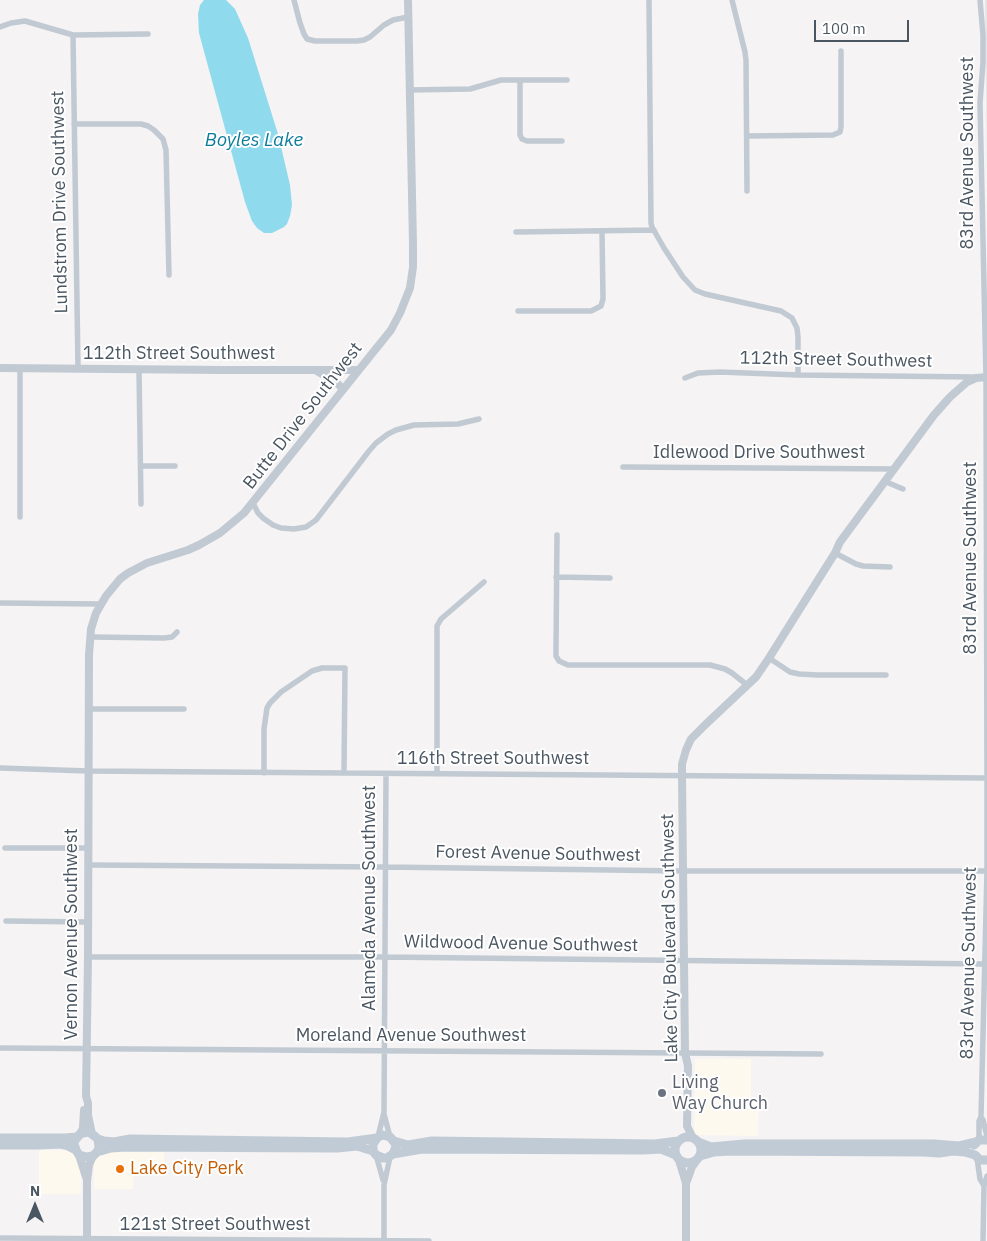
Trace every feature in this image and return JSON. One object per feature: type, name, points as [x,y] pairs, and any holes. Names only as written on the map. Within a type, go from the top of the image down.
[{"type":"main road","points":[[0,1138],[65,1138],[88,1132],[104,1141],[114,1142],[130,1139],[348,1142],[383,1135],[408,1145],[432,1141],[656,1144],[679,1140],[684,1137],[711,1147],[744,1144],[934,1144],[959,1146],[982,1140]]},
{"type":"main road","points":[[78,1152],[74,1144],[79,1135]]},
{"type":"main road","points":[[95,1136],[99,1147],[95,1154]]},
{"type":"main road","points":[[374,1153],[373,1144],[377,1137]]},
{"type":"main road","points":[[392,1139],[396,1147],[392,1155]]},
{"type":"main road","points":[[677,1158],[675,1146],[679,1140]]},
{"type":"main road","points":[[696,1140],[701,1148],[698,1158]]},
{"type":"main road","points":[[976,1156],[974,1147],[982,1140]]},
{"type":"main road","points":[[0,1145],[60,1144],[68,1146],[88,1157],[111,1148],[126,1146],[337,1148],[357,1146],[383,1158],[422,1149],[661,1149],[686,1163],[714,1152],[730,1151],[924,1152],[939,1154],[953,1151],[965,1152],[976,1156],[980,1160],[987,1160]]},
{"type":"street","points":[[294,0],[300,23],[307,39],[315,41],[364,40],[393,20],[408,17]]},
{"type":"street","name":"Butte Drive Southwest","points":[[88,771],[88,655],[90,637],[100,604],[110,590],[128,573],[147,563],[188,550],[211,539],[229,527],[244,513],[391,330],[404,305],[412,279],[413,244],[408,0]]},
{"type":"street","points":[[649,0],[651,223],[664,248],[683,277],[697,291],[781,311],[792,318],[797,328],[798,337],[798,375]]},
{"type":"street","points":[[732,0],[745,52],[747,190]]},
{"type":"street","name":"83rd Avenue Southwest","points":[[980,0],[983,35],[980,109],[986,377],[987,778],[985,1017],[981,1117],[979,1121],[982,1140]]},
{"type":"street","points":[[0,27],[10,23],[26,21],[73,35],[148,34]]},
{"type":"street","name":"Lundstrom Drive Southwest","points":[[73,35],[78,369]]},
{"type":"street","points":[[747,136],[833,136],[840,132],[841,51]]},
{"type":"street","points":[[520,80],[521,138],[527,141],[562,141]]},
{"type":"street","points":[[409,90],[470,89],[496,81],[567,80]]},
{"type":"street","points":[[74,124],[141,124],[154,130],[162,139],[166,150],[169,275]]},
{"type":"street","points":[[516,232],[654,230]]},
{"type":"street","points":[[518,311],[591,311],[600,308],[603,304],[602,231]]},
{"type":"street","name":"112th Street Southwest","points":[[0,368],[358,370]]},
{"type":"street","points":[[20,369],[20,517]]},
{"type":"street","points":[[139,370],[140,504]]},
{"type":"street","points":[[315,370],[337,383],[343,390]]},
{"type":"street","name":"112th Street Southwest","points":[[685,378],[698,373],[720,372],[798,375],[986,377]]},
{"type":"street","points":[[557,535],[556,656],[559,661],[568,664],[710,665],[732,673],[747,685],[756,677],[769,658],[840,542],[934,415],[950,396],[967,382],[976,378]]},
{"type":"street","points":[[253,503],[263,518],[273,525],[294,529],[306,527],[316,520],[376,443],[388,434],[414,425],[458,424],[479,419]]},
{"type":"street","points":[[141,466],[175,466]]},
{"type":"street","name":"Idlewood Drive Southwest","points":[[623,467],[894,469]]},
{"type":"street","points":[[886,482],[903,489]]},
{"type":"street","points":[[834,553],[863,566],[890,566]]},
{"type":"street","points":[[556,577],[610,578]]},
{"type":"street","points":[[437,774],[437,626],[441,620],[484,582]]},
{"type":"street","points":[[0,603],[100,604]]},
{"type":"street","points":[[90,637],[164,638],[172,637],[177,632]]},
{"type":"street","points":[[769,658],[790,672],[799,674],[886,675]]},
{"type":"street","points":[[264,773],[264,729],[267,708],[270,703],[281,692],[312,671],[322,668],[345,668],[344,773]]},
{"type":"street","name":"Lake City Boulevard Southwest","points":[[696,1140],[688,1126],[688,1066],[684,1053],[682,764],[691,739],[747,685]]},
{"type":"street","points":[[88,709],[184,709]]},
{"type":"street","name":"116th Street Southwest","points":[[0,768],[264,773],[987,778]]},
{"type":"street","name":"Vernon Avenue Southwest","points":[[79,1135],[84,1120],[86,1096],[88,771]]},
{"type":"street","name":"Alameda Avenue Southwest","points":[[377,1137],[384,1112],[386,774]]},
{"type":"street","points":[[5,848],[88,848]]},
{"type":"street","name":"Forest Avenue Southwest","points":[[88,865],[683,871],[987,871]]},
{"type":"street","points":[[6,922],[88,922]]},
{"type":"street","name":"Wildwood Avenue Southwest","points":[[88,957],[385,957],[984,964]]},
{"type":"street","name":"Moreland Avenue Southwest","points":[[0,1048],[821,1054]]},
{"type":"street","name":"Vernon Avenue Southwest","points":[[86,1096],[88,1115],[95,1136]]},
{"type":"street","name":"Alameda Avenue Southwest","points":[[384,1112],[392,1139]]},
{"type":"street","name":"83rd Avenue Southwest","points":[[981,1117],[983,1120],[982,1140]]},
{"type":"street","points":[[679,1140],[688,1126]]},
{"type":"street","points":[[78,1152],[87,1181]]},
{"type":"street","points":[[374,1153],[384,1185]]},
{"type":"street","points":[[87,1240],[87,1181],[89,1165],[95,1154]]},
{"type":"street","points":[[384,1241],[384,1185],[392,1155]]},
{"type":"street","points":[[976,1156],[980,1179],[984,1186]]},
{"type":"street","points":[[677,1158],[686,1182],[686,1241]]},
{"type":"street","points":[[686,1182],[698,1158]]},
{"type":"street","points":[[983,1241],[985,1234],[984,1186],[987,1176]]},
{"type":"street","name":"121st Street Southwest","points":[[0,1238],[429,1241]]},
{"type":"shaded area","points":[[985,0],[987,0],[987,182]]},
{"type":"shaded area","points":[[695,1059],[751,1059],[751,1101],[759,1101],[758,1136],[694,1135]]},
{"type":"shaded area","points":[[39,1150],[81,1150],[81,1194],[39,1194]]},
{"type":"shaded area","points":[[102,1150],[164,1150],[164,1172],[134,1171],[133,1189],[94,1189],[94,1155]]},
{"type":"water","name":"Boyles Lake","points":[[204,0],[226,0],[235,9],[248,38],[278,134],[290,185],[292,205],[287,224],[272,233],[264,233],[257,228],[252,221],[245,202],[199,33],[198,14],[200,5]]},
{"type":"place","name":"Living Way Church","points":[[662,1093]]},
{"type":"place","name":"Lake City Perk","points":[[120,1169]]}]
